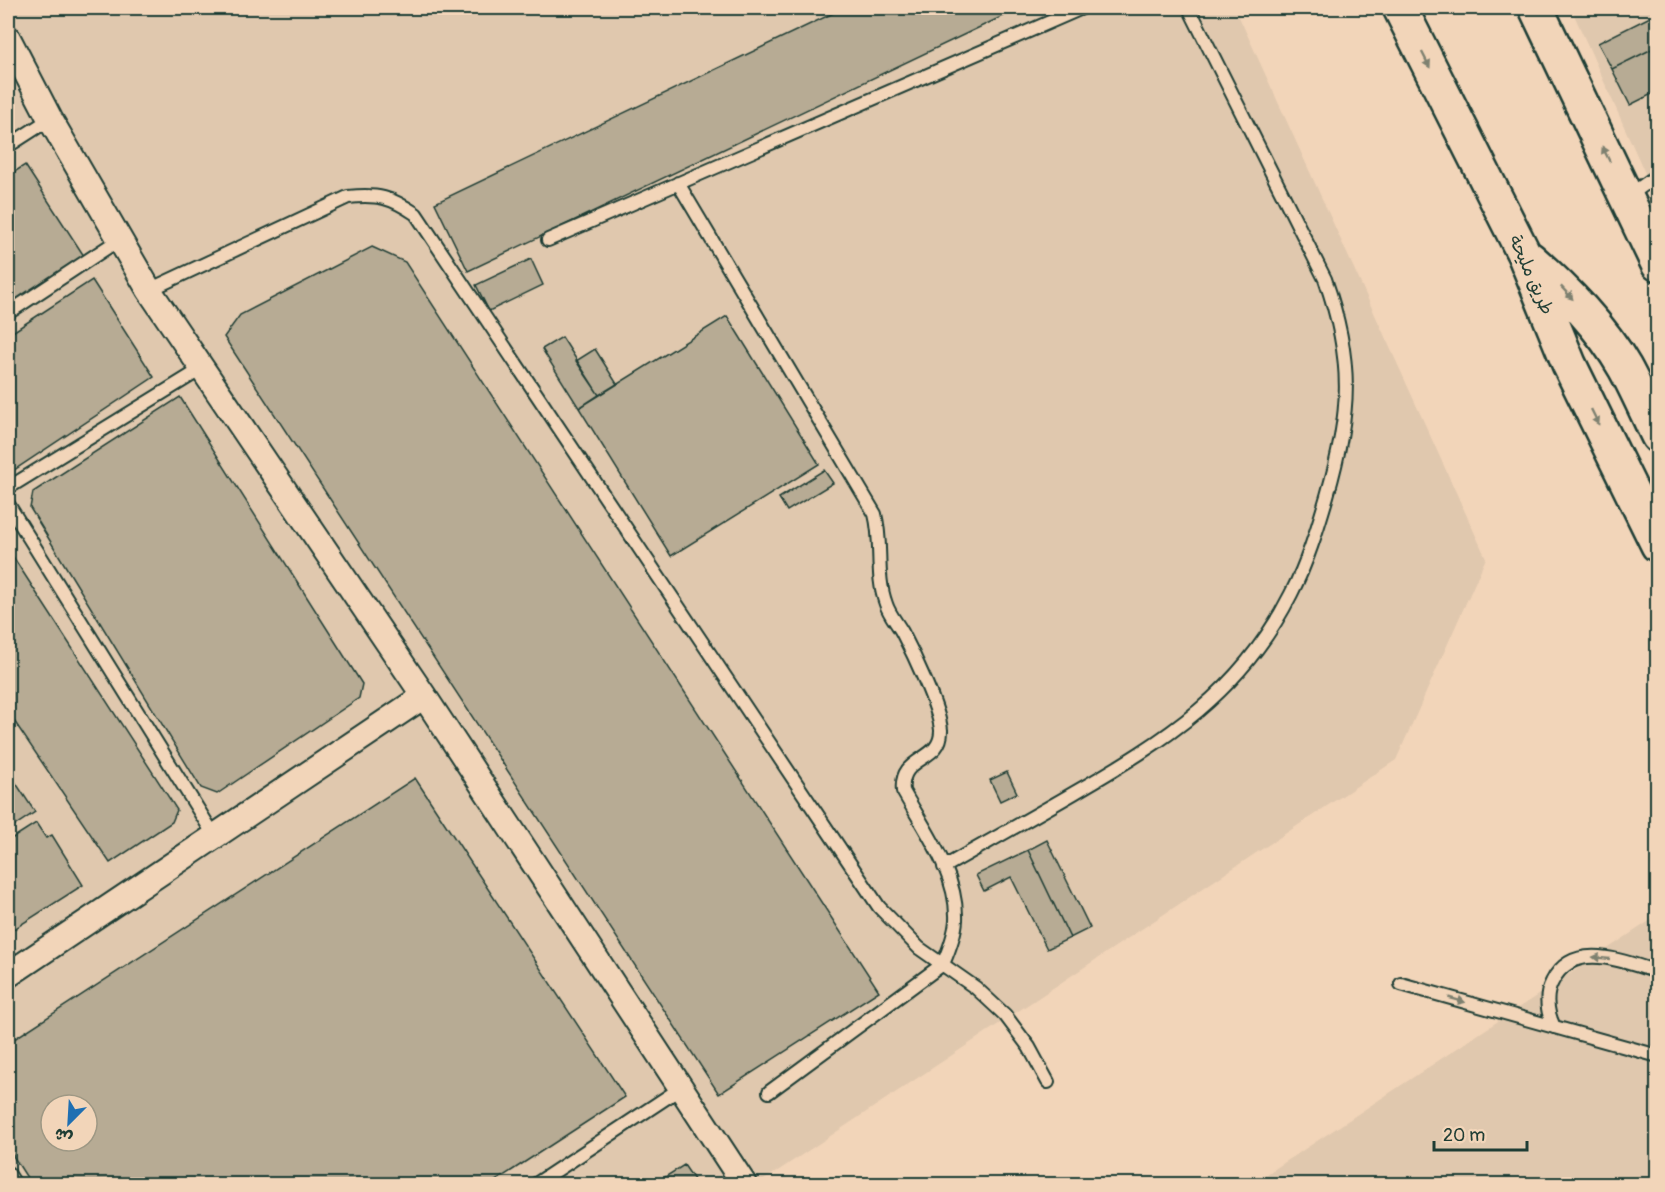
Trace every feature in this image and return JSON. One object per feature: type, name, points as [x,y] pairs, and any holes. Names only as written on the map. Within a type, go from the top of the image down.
[{"type":"main road","name":"طريق مليحة","points":[[1400,8],[1524,254],[1569,364],[1658,545]]},
{"type":"main road","points":[[1536,8],[1658,264]]},
{"type":"main road","points":[[1524,254],[1562,288],[1596,325],[1624,367],[1658,436]]},
{"type":"street","points":[[8,38],[50,119],[149,290],[424,696],[744,1185]]},
{"type":"street","points":[[8,975],[424,696]]},
{"type":"lane","points":[[548,240],[1082,8]]},
{"type":"lane","points":[[944,867],[1148,751],[1191,719],[1230,682],[1263,640],[1291,595],[1312,545],[1336,466],[1344,429],[1347,390],[1345,352],[1337,315],[1324,279],[1189,8]]},
{"type":"lane","points":[[8,146],[50,119]]},
{"type":"lane","points":[[1626,197],[1658,175]]},
{"type":"lane","points":[[678,183],[875,514],[880,534],[879,579],[886,606],[913,654],[941,731],[935,749],[908,767],[904,774],[903,791],[944,867],[953,893],[956,920],[951,945],[943,964],[769,1092]]},
{"type":"lane","points":[[149,290],[348,197],[372,195],[396,200],[416,214],[879,907],[919,948],[976,988],[1005,1015],[1029,1047],[1048,1082]]},
{"type":"lane","points":[[8,313],[120,239]]},
{"type":"lane","points":[[8,488],[202,368]]},
{"type":"lane","points":[[8,504],[214,835]]},
{"type":"lane","points":[[1554,1027],[1549,1015],[1549,989],[1562,968],[1572,961],[1583,957],[1607,957],[1658,972]]},
{"type":"lane","points":[[1401,984],[1658,1056]]},
{"type":"lane","points":[[536,1185],[681,1089]]},
{"type":"lane","points":[[8,1173],[15,1185]]},
{"type":"shaded area","points":[[8,8],[1235,8],[1486,558],[1396,760],[758,1184],[8,1184]]},
{"type":"shaded area","points":[[1571,8],[1657,8],[1657,200]]},
{"type":"shaded area","points":[[1657,916],[1657,1184],[1252,1184]]},
{"type":"building","points":[[844,8],[1020,8],[468,271],[435,203]]},
{"type":"building","points":[[1658,13],[1658,46],[1612,69],[1598,43]]},
{"type":"building","points":[[1658,46],[1658,91],[1630,105],[1612,69]]},
{"type":"building","points":[[25,165],[86,259],[8,309],[8,176]]},
{"type":"building","points":[[372,247],[405,262],[879,991],[719,1094],[224,337],[240,315]]},
{"type":"building","points":[[531,259],[543,285],[489,311],[476,285]]},
{"type":"building","points":[[92,280],[154,377],[8,474],[8,335]]},
{"type":"building","points":[[727,316],[819,464],[671,556],[579,408]]},
{"type":"building","points":[[562,337],[599,395],[579,408],[542,349]]},
{"type":"building","points":[[595,349],[617,384],[599,395],[576,361]]},
{"type":"building","points":[[180,397],[362,684],[359,698],[217,794],[201,788],[30,508],[33,492]]},
{"type":"building","points":[[824,470],[833,483],[787,511],[779,498]]},
{"type":"building","points":[[8,549],[177,810],[172,822],[110,863],[8,712]]},
{"type":"building","points":[[8,771],[35,812],[8,830]]},
{"type":"building","points":[[1007,772],[1017,793],[1000,801],[990,780]]},
{"type":"building","points":[[415,778],[625,1097],[491,1184],[31,1184],[8,1148],[8,1043]]},
{"type":"building","points":[[36,823],[46,838],[52,835],[83,885],[8,933],[8,841]]},
{"type":"building","points":[[1047,840],[1090,928],[1070,938],[1028,850]]},
{"type":"building","points":[[1028,850],[1070,938],[1047,949],[1011,877],[984,891],[976,875]]},
{"type":"building","points":[[684,1165],[697,1184],[654,1184]]}]
